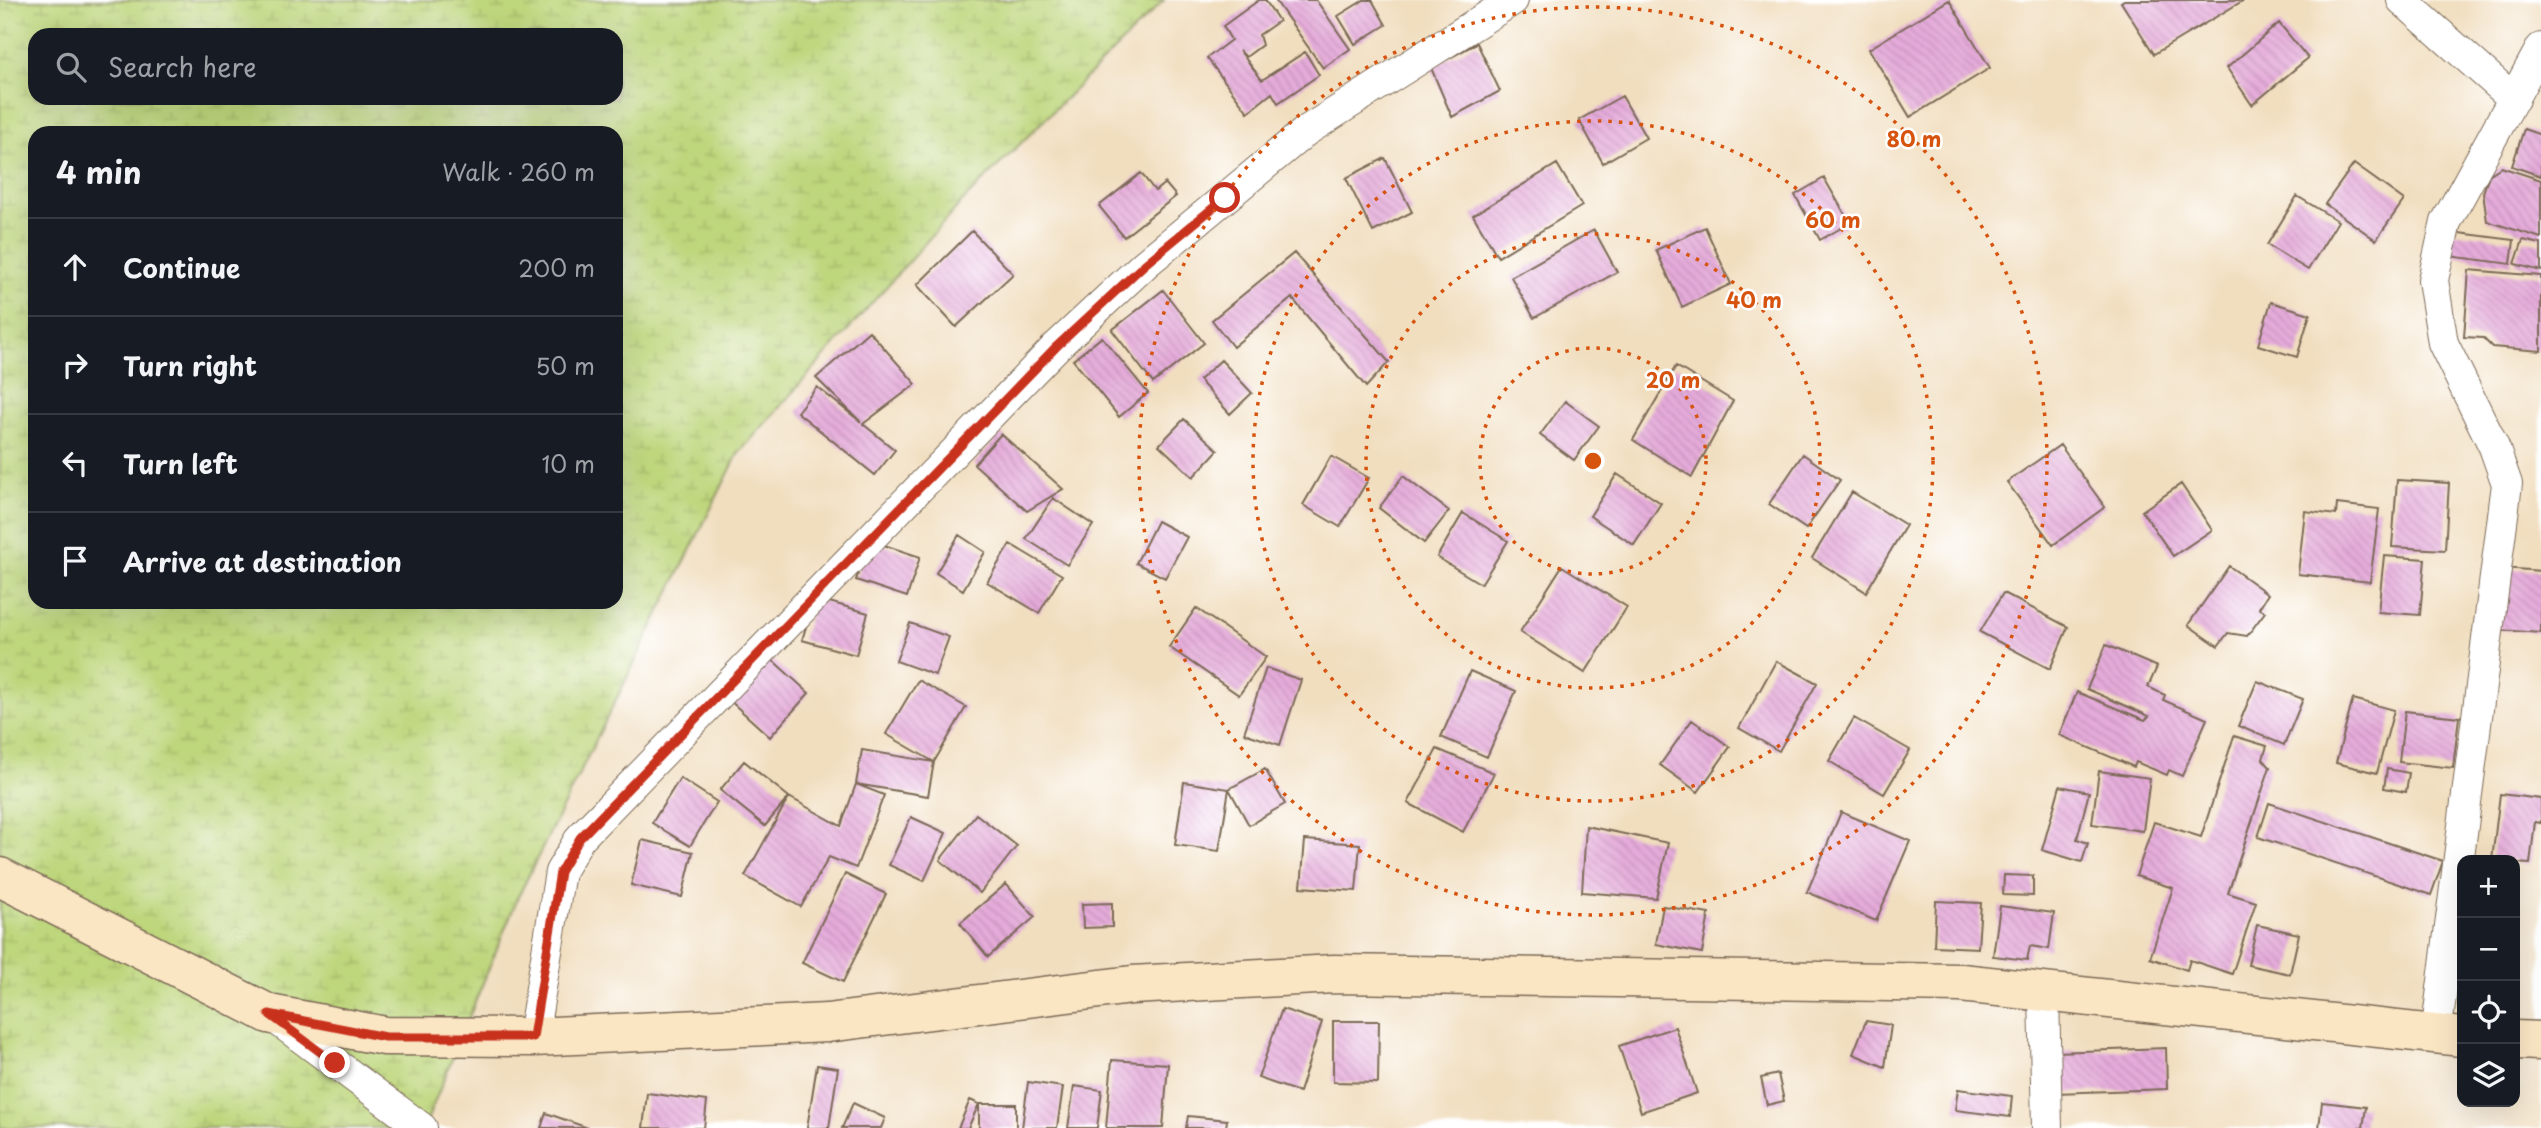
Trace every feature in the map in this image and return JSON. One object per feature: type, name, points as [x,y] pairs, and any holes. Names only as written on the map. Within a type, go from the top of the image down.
[{"type":"street","points":[[533,1037],[560,872],[580,838],[1056,347],[1145,264],[1306,131],[1513,0]]},
{"type":"street","points":[[2402,0],[2514,99]]},
{"type":"street","points":[[269,1014],[385,1037],[533,1037],[827,1023],[1132,985],[1334,974],[1961,983],[2449,1036],[2507,484],[2494,447],[2443,343],[2433,280],[2446,222],[2541,48]]},
{"type":"street","points":[[0,877],[269,1014],[422,1128]]},
{"type":"street","points":[[2044,993],[2047,1128]]},
{"type":"street","points":[[2520,1040],[2541,1041]]},
{"type":"green space","points":[[0,0],[1164,0],[958,206],[738,454],[517,899],[424,1128],[0,1128]]},
{"type":"building","points":[[1259,0],[1265,0],[1279,21],[1259,35],[1262,45],[1246,57],[1239,50],[1262,80],[1305,52],[1319,75],[1278,103],[1272,93],[1248,112],[1207,58],[1231,40],[1223,26]]},
{"type":"building","points":[[1275,0],[1316,0],[1350,49],[1323,68]]},
{"type":"building","points":[[1364,0],[1372,0],[1386,25],[1355,44],[1338,16]]},
{"type":"building","points":[[1949,0],[1990,68],[1910,117],[1869,49]]},
{"type":"building","points":[[2244,0],[2154,54],[2121,2]]},
{"type":"building","points":[[2279,23],[2308,58],[2252,105],[2227,68]]},
{"type":"building","points":[[1477,43],[1500,91],[1452,117],[1431,68]]},
{"type":"building","points":[[1622,96],[1646,138],[1603,163],[1579,120]]},
{"type":"building","points":[[2524,129],[2541,135],[2541,176],[2512,166]]},
{"type":"building","points":[[1385,158],[1412,212],[1373,232],[1346,178]]},
{"type":"building","points":[[1557,164],[1582,206],[1498,257],[1473,215]]},
{"type":"building","points":[[2354,164],[2404,200],[2376,240],[2325,204]]},
{"type":"building","points":[[2501,167],[2541,180],[2541,238],[2487,221],[2483,193],[2489,175]]},
{"type":"building","points":[[1141,173],[1155,191],[1165,183],[1176,196],[1124,237],[1099,206]]},
{"type":"building","points":[[1824,178],[1850,223],[1820,240],[1795,195]]},
{"type":"building","points":[[2297,196],[2338,221],[2308,270],[2267,245]]},
{"type":"building","points":[[1705,227],[1731,284],[1682,307],[1656,250]]},
{"type":"building","points":[[1594,230],[1617,272],[1534,318],[1511,277]]},
{"type":"building","points":[[972,231],[1013,274],[956,327],[917,285]]},
{"type":"building","points":[[2451,232],[2514,240],[2511,264],[2448,256]]},
{"type":"building","points":[[2523,240],[2541,244],[2541,271],[2515,264]]},
{"type":"building","points":[[1294,253],[1389,362],[1366,387],[1292,298],[1233,347],[1212,320]]},
{"type":"building","points":[[2469,270],[2541,276],[2541,351],[2492,347],[2483,338],[2464,337]]},
{"type":"building","points":[[1163,290],[1204,343],[1153,383],[1112,330]]},
{"type":"building","points":[[2271,302],[2310,314],[2297,357],[2258,345]]},
{"type":"building","points":[[869,331],[916,384],[863,424],[895,450],[875,475],[797,412],[817,387],[861,422],[816,378]]},
{"type":"building","points":[[1102,337],[1148,393],[1119,417],[1073,360]]},
{"type":"building","points":[[1221,360],[1252,393],[1230,414],[1199,380]]},
{"type":"building","points":[[1676,366],[1733,401],[1692,477],[1633,440]]},
{"type":"building","points":[[1565,401],[1599,426],[1574,460],[1540,435]]},
{"type":"building","points":[[1184,419],[1218,450],[1193,477],[1159,445]]},
{"type":"building","points":[[1001,434],[1063,489],[1027,511],[974,464]]},
{"type":"building","points":[[2060,445],[2105,507],[2053,545],[2007,482]]},
{"type":"building","points":[[1803,454],[1840,480],[1806,529],[1769,504]]},
{"type":"building","points":[[1331,456],[1369,478],[1340,527],[1303,505]]},
{"type":"building","points":[[1617,474],[1661,503],[1634,545],[1590,516]]},
{"type":"building","points":[[1403,476],[1449,511],[1424,543],[1379,508]]},
{"type":"building","points":[[2397,480],[2449,483],[2445,550],[2392,547]]},
{"type":"building","points":[[2181,484],[2212,530],[2173,556],[2142,511]]},
{"type":"building","points":[[1852,492],[1906,525],[1866,592],[1812,558]]},
{"type":"building","points":[[1053,498],[1093,525],[1067,565],[1026,539]]},
{"type":"building","points":[[2337,504],[2379,509],[2370,582],[2298,574],[2305,511],[2336,515]]},
{"type":"building","points":[[1463,513],[1508,541],[1481,584],[1437,557]]},
{"type":"building","points":[[1157,521],[1187,537],[1165,578],[1136,563]]},
{"type":"building","points":[[959,535],[985,552],[963,590],[936,573]]},
{"type":"building","points":[[869,540],[920,557],[907,597],[856,580]]},
{"type":"building","points":[[1010,544],[1062,575],[1039,613],[987,582]]},
{"type":"building","points":[[2384,556],[2425,559],[2420,615],[2378,612]]},
{"type":"building","points":[[1562,566],[1627,607],[1585,673],[1520,632]]},
{"type":"building","points":[[2229,566],[2268,594],[2259,608],[2265,612],[2247,636],[2228,633],[2218,646],[2188,625]]},
{"type":"building","points":[[2503,568],[2541,571],[2541,633],[2499,630]]},
{"type":"building","points":[[2003,593],[2068,627],[2050,669],[1980,632]]},
{"type":"building","points":[[815,598],[868,613],[856,655],[802,640]]},
{"type":"building","points":[[1196,608],[1266,657],[1239,695],[1169,647]]},
{"type":"building","points":[[910,623],[949,637],[935,675],[896,661]]},
{"type":"building","points":[[2106,645],[2157,667],[2148,687],[2165,695],[2163,700],[2207,719],[2182,776],[2169,770],[2167,775],[2136,762],[2134,767],[2059,735],[2077,692],[2145,720],[2149,716],[2087,689]]},
{"type":"building","points":[[767,655],[809,693],[770,737],[728,699]]},
{"type":"building","points":[[1776,661],[1817,683],[1779,751],[1739,728]]},
{"type":"building","points":[[1266,668],[1301,680],[1280,745],[1244,733]]},
{"type":"building","points":[[1470,671],[1516,691],[1487,757],[1441,737]]},
{"type":"building","points":[[918,680],[966,707],[934,762],[886,734]]},
{"type":"building","points":[[2257,681],[2303,699],[2284,745],[2238,726]]},
{"type":"building","points":[[2353,699],[2394,710],[2377,773],[2336,763]]},
{"type":"building","points":[[2405,711],[2459,717],[2453,768],[2399,762]]},
{"type":"building","points":[[1854,718],[1910,750],[1884,794],[1829,761]]},
{"type":"building","points":[[1692,720],[1730,747],[1698,792],[1660,765]]},
{"type":"building","points":[[2234,736],[2267,746],[2263,759],[2270,767],[2228,893],[2256,902],[2232,974],[2190,960],[2187,970],[2150,958],[2173,888],[2136,876],[2154,822],[2201,837]]},
{"type":"building","points":[[1437,749],[1494,773],[1463,832],[1408,803]]},
{"type":"building","points":[[862,750],[934,762],[928,796],[856,784]]},
{"type":"building","points":[[744,761],[789,797],[765,826],[720,790]]},
{"type":"building","points":[[1265,769],[1285,804],[1249,825],[1229,789]]},
{"type":"building","points":[[2387,769],[2409,773],[2406,792],[2384,788]]},
{"type":"building","points":[[2099,771],[2150,778],[2143,831],[2092,824]]},
{"type":"building","points":[[680,778],[717,802],[690,846],[652,823]]},
{"type":"building","points":[[1184,782],[1229,789],[1219,851],[1175,845]]},
{"type":"building","points":[[856,784],[884,795],[856,868],[829,857],[801,907],[745,876],[789,797],[841,826]]},
{"type":"building","points":[[2060,786],[2089,792],[2077,839],[2088,843],[2082,862],[2042,850]]},
{"type":"building","points":[[2500,794],[2541,799],[2541,823],[2535,822],[2530,864],[2520,863],[2520,855],[2493,855]]},
{"type":"building","points":[[2269,803],[2443,861],[2431,895],[2258,837]]},
{"type":"building","points":[[1841,812],[1910,841],[1876,921],[1807,892]]},
{"type":"building","points":[[976,814],[1017,846],[980,893],[940,860]]},
{"type":"building","points":[[911,817],[946,833],[924,881],[889,865]]},
{"type":"building","points":[[1586,826],[1668,843],[1656,898],[1582,892]]},
{"type":"building","points":[[642,840],[693,852],[682,897],[631,885]]},
{"type":"building","points":[[1305,840],[1360,844],[1356,891],[1301,887]]},
{"type":"building","points":[[845,874],[886,894],[843,982],[802,963]]},
{"type":"building","points":[[2004,875],[2033,876],[2033,896],[2003,895]]},
{"type":"building","points":[[1006,884],[1035,917],[988,957],[960,923]]},
{"type":"building","points":[[1936,901],[1981,903],[1978,948],[1934,946]]},
{"type":"building","points":[[1112,903],[1112,927],[1083,928],[1082,904]]},
{"type":"building","points":[[1663,906],[1709,914],[1702,953],[1656,944]]},
{"type":"building","points":[[2000,906],[2054,913],[2049,949],[2030,946],[2027,960],[1993,956]]},
{"type":"building","points":[[2257,925],[2299,934],[2290,974],[2248,965]]},
{"type":"building","points":[[1282,1009],[1322,1022],[1299,1092],[1258,1078]]},
{"type":"building","points":[[1333,1021],[1379,1021],[1378,1083],[1333,1082]]},
{"type":"building","points":[[1866,1021],[1891,1025],[1885,1067],[1853,1054]]},
{"type":"building","points":[[1675,1027],[1697,1093],[1641,1112],[1619,1046]]},
{"type":"building","points":[[2166,1048],[2167,1089],[2056,1093],[2055,1052]]},
{"type":"building","points":[[1112,1060],[1168,1064],[1163,1128],[1106,1128]]},
{"type":"building","points":[[817,1065],[838,1068],[829,1128],[807,1128]]},
{"type":"building","points":[[1778,1074],[1784,1101],[1767,1105],[1761,1078]]},
{"type":"building","points":[[1028,1082],[1063,1087],[1057,1128],[1022,1128]]},
{"type":"building","points":[[1074,1086],[1102,1090],[1097,1128],[1068,1128]]},
{"type":"building","points":[[1958,1089],[2012,1096],[2010,1117],[1955,1110]]},
{"type":"building","points":[[647,1093],[707,1101],[704,1128],[643,1128]]},
{"type":"building","points":[[970,1100],[979,1104],[968,1128],[958,1128]]},
{"type":"building","points":[[2322,1102],[2366,1107],[2363,1128],[2319,1128]]},
{"type":"building","points":[[853,1103],[885,1118],[881,1128],[842,1128]]},
{"type":"building","points":[[979,1104],[1016,1104],[1016,1128],[979,1128]]},
{"type":"building","points":[[546,1113],[588,1128],[541,1128]]},
{"type":"building","points":[[1188,1116],[1227,1120],[1226,1128],[1186,1128]]},
{"type":"route","points":[[335,1063],[269,1014],[385,1037],[533,1037],[560,872],[580,838],[1056,347],[1145,264],[1225,198]]}]
